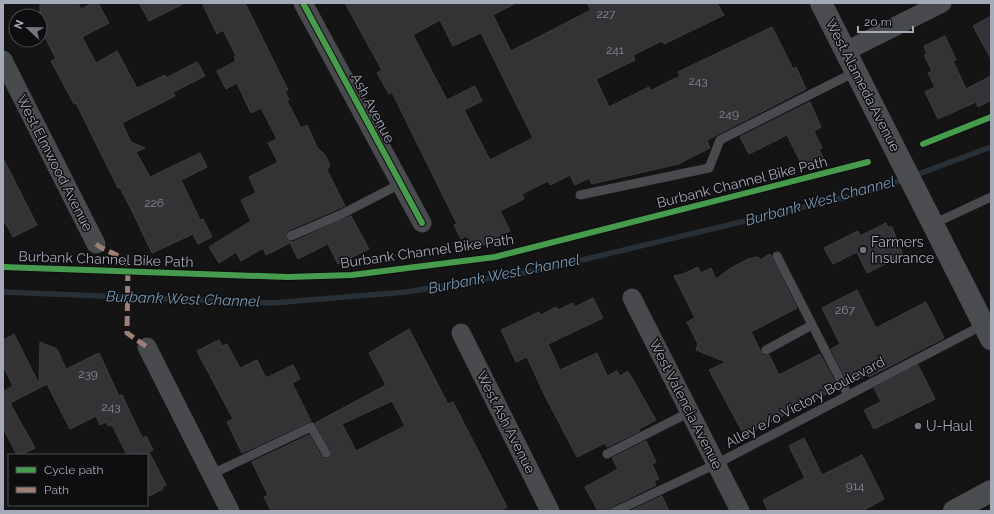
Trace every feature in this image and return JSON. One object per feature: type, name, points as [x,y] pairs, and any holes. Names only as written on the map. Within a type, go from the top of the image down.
[{"type":"main road","name":"West Alameda Avenue","points":[[821,3],[846,51],[855,72],[900,156],[987,332]]},
{"type":"main road","points":[[954,511],[991,491]]},
{"type":"street","name":"Ash Avenue","points":[[303,3],[422,224]]},
{"type":"street","points":[[846,51],[942,3]]},
{"type":"street","name":"West Elmwood Avenue","points":[[3,60],[96,244]]},
{"type":"street","name":"West Valencia Avenue","points":[[632,298],[740,511]]},
{"type":"street","name":"West Ash Avenue","points":[[461,333],[550,511]]},
{"type":"street","points":[[147,347],[230,511]]},
{"type":"lane","points":[[580,195],[709,168],[720,140],[855,72]]},
{"type":"lane","points":[[291,236],[340,215],[400,184]]},
{"type":"lane","points":[[930,219],[991,197]]},
{"type":"lane","points":[[777,256],[848,395]]},
{"type":"lane","points":[[766,350],[812,325]]},
{"type":"lane","name":"Alley e/o Victory Boulevard","points":[[616,511],[716,464],[848,395],[987,332]]},
{"type":"lane","points":[[607,454],[690,412]]},
{"type":"lane","points":[[212,474],[311,427],[326,453]]},
{"type":"building","points":[[40,3],[78,3],[81,9],[93,3],[98,3],[109,23],[82,37],[96,63],[117,51],[137,88],[165,75],[166,78],[197,62],[205,76],[173,92],[175,96],[122,123],[131,142],[145,148],[136,152],[150,177],[200,153],[207,167],[181,180],[200,220],[203,219],[212,237],[198,244],[193,234],[152,253],[76,103],[74,104],[51,61],[56,59],[48,43],[48,8],[40,8]]},
{"type":"building","points":[[139,3],[185,3],[149,21]]},
{"type":"building","points":[[202,3],[245,3],[288,90],[285,91],[289,100],[287,101],[301,128],[307,125],[317,147],[325,155],[330,165],[327,170],[345,206],[289,230],[285,235],[286,239],[293,242],[351,216],[369,249],[338,264],[328,244],[298,259],[290,243],[266,255],[263,248],[241,261],[236,252],[219,263],[209,247],[251,221],[241,200],[256,193],[249,177],[278,162],[268,143],[277,139],[261,108],[251,113],[237,83],[226,89],[217,71],[236,61],[234,57],[236,56],[223,30],[217,34]]},
{"type":"building","points":[[345,3],[516,3],[493,15],[511,51],[591,10],[587,3],[717,3],[724,15],[664,44],[662,41],[633,55],[635,60],[596,79],[609,107],[649,87],[650,91],[680,76],[678,72],[772,27],[793,69],[796,67],[806,89],[707,140],[710,148],[678,164],[592,184],[589,178],[575,185],[570,175],[550,185],[548,181],[522,194],[524,199],[500,211],[510,231],[473,250],[466,236],[461,239],[454,225],[457,224],[392,92],[389,94],[377,73],[382,70]],"holes":[[[440,20],[453,46],[481,33],[533,138],[490,160],[464,110],[482,101],[475,86],[447,100],[413,35]]]},
{"type":"building","points":[[991,16],[991,59],[973,26]]},
{"type":"building","points":[[945,36],[956,60],[953,61],[966,89],[991,76],[991,100],[978,107],[976,102],[938,119],[925,92],[935,87],[928,73],[932,71],[924,55],[927,54],[924,46]]},
{"type":"building","points":[[810,102],[821,127],[814,131],[822,148],[819,149],[823,158],[803,167],[787,135],[749,154],[740,137]]},
{"type":"building","points":[[3,158],[37,225],[13,237],[3,219]]},
{"type":"building","name":"Farmers Insurance","points":[[886,223],[888,227],[892,227],[903,255],[867,273],[857,252],[833,264],[824,248],[858,231],[860,236]]},
{"type":"building","points":[[770,254],[797,308],[751,332],[763,356],[769,355],[779,375],[820,354],[838,388],[744,435],[709,370],[726,362],[696,350],[698,344],[687,322],[695,318],[674,276],[683,274],[698,267],[701,273],[711,268],[716,279],[731,268],[748,259],[758,257],[760,260]]},
{"type":"building","points":[[857,290],[876,328],[926,302],[944,338],[869,377],[868,375],[848,383],[831,349],[840,344],[822,308]]},
{"type":"building","points":[[593,298],[603,318],[548,344],[560,370],[597,353],[607,376],[617,371],[620,376],[628,371],[656,420],[639,429],[640,431],[607,447],[605,443],[577,457],[545,396],[527,357],[516,362],[501,330],[539,312],[541,315],[556,307],[558,310],[573,303],[575,307]]},
{"type":"building","points":[[409,329],[448,404],[453,402],[507,507],[500,511],[271,511],[264,497],[268,495],[252,462],[309,435],[321,456],[326,459],[329,458],[331,450],[315,423],[386,385],[369,353]],"holes":[[[392,401],[405,426],[356,451],[342,424]]]},
{"type":"building","points":[[14,334],[39,384],[40,342],[57,349],[66,369],[99,353],[119,396],[122,395],[139,431],[143,438],[146,436],[153,450],[149,452],[166,485],[162,487],[163,489],[148,496],[148,454],[126,454],[112,425],[108,426],[106,422],[100,425],[96,416],[70,429],[47,384],[10,403],[35,448],[23,454],[16,454],[3,428],[3,389],[4,391],[13,386],[3,366],[3,340]]},
{"type":"building","points":[[219,340],[222,346],[227,344],[240,368],[257,360],[266,378],[293,365],[300,379],[292,383],[311,421],[242,453],[227,422],[233,419],[197,351]]},
{"type":"building","points":[[918,365],[935,399],[874,429],[864,410],[881,402],[874,388]]},
{"type":"building","points":[[804,438],[822,475],[862,455],[884,499],[862,511],[768,511],[763,500],[805,478],[789,446]]},
{"type":"building","points":[[646,441],[656,462],[652,464],[659,479],[654,481],[656,485],[613,506],[610,511],[598,511],[585,487],[618,469],[612,458]]},
{"type":"building","points":[[662,496],[669,511],[630,511]]},
{"type":"waterway","name":"Burbank West Channel","points":[[913,176],[991,147]]},
{"type":"waterway","name":"Burbank West Channel","points":[[3,292],[273,303],[406,292],[540,270],[871,191],[905,179]]},
{"type":"marked path","points":[[96,244],[117,255],[128,264],[127,333],[147,347]]},
{"type":"cycle path","points":[[303,3],[422,223]]},
{"type":"cycle path","points":[[923,144],[991,117]]},
{"type":"cycle path","name":"Burbank Channel Bike Path","points":[[3,267],[288,277],[352,275],[495,257],[868,162]]},
{"type":"place","name":"Farmers Insurance","points":[[863,250]]},
{"type":"place","name":"U-Haul","points":[[918,426]]}]
